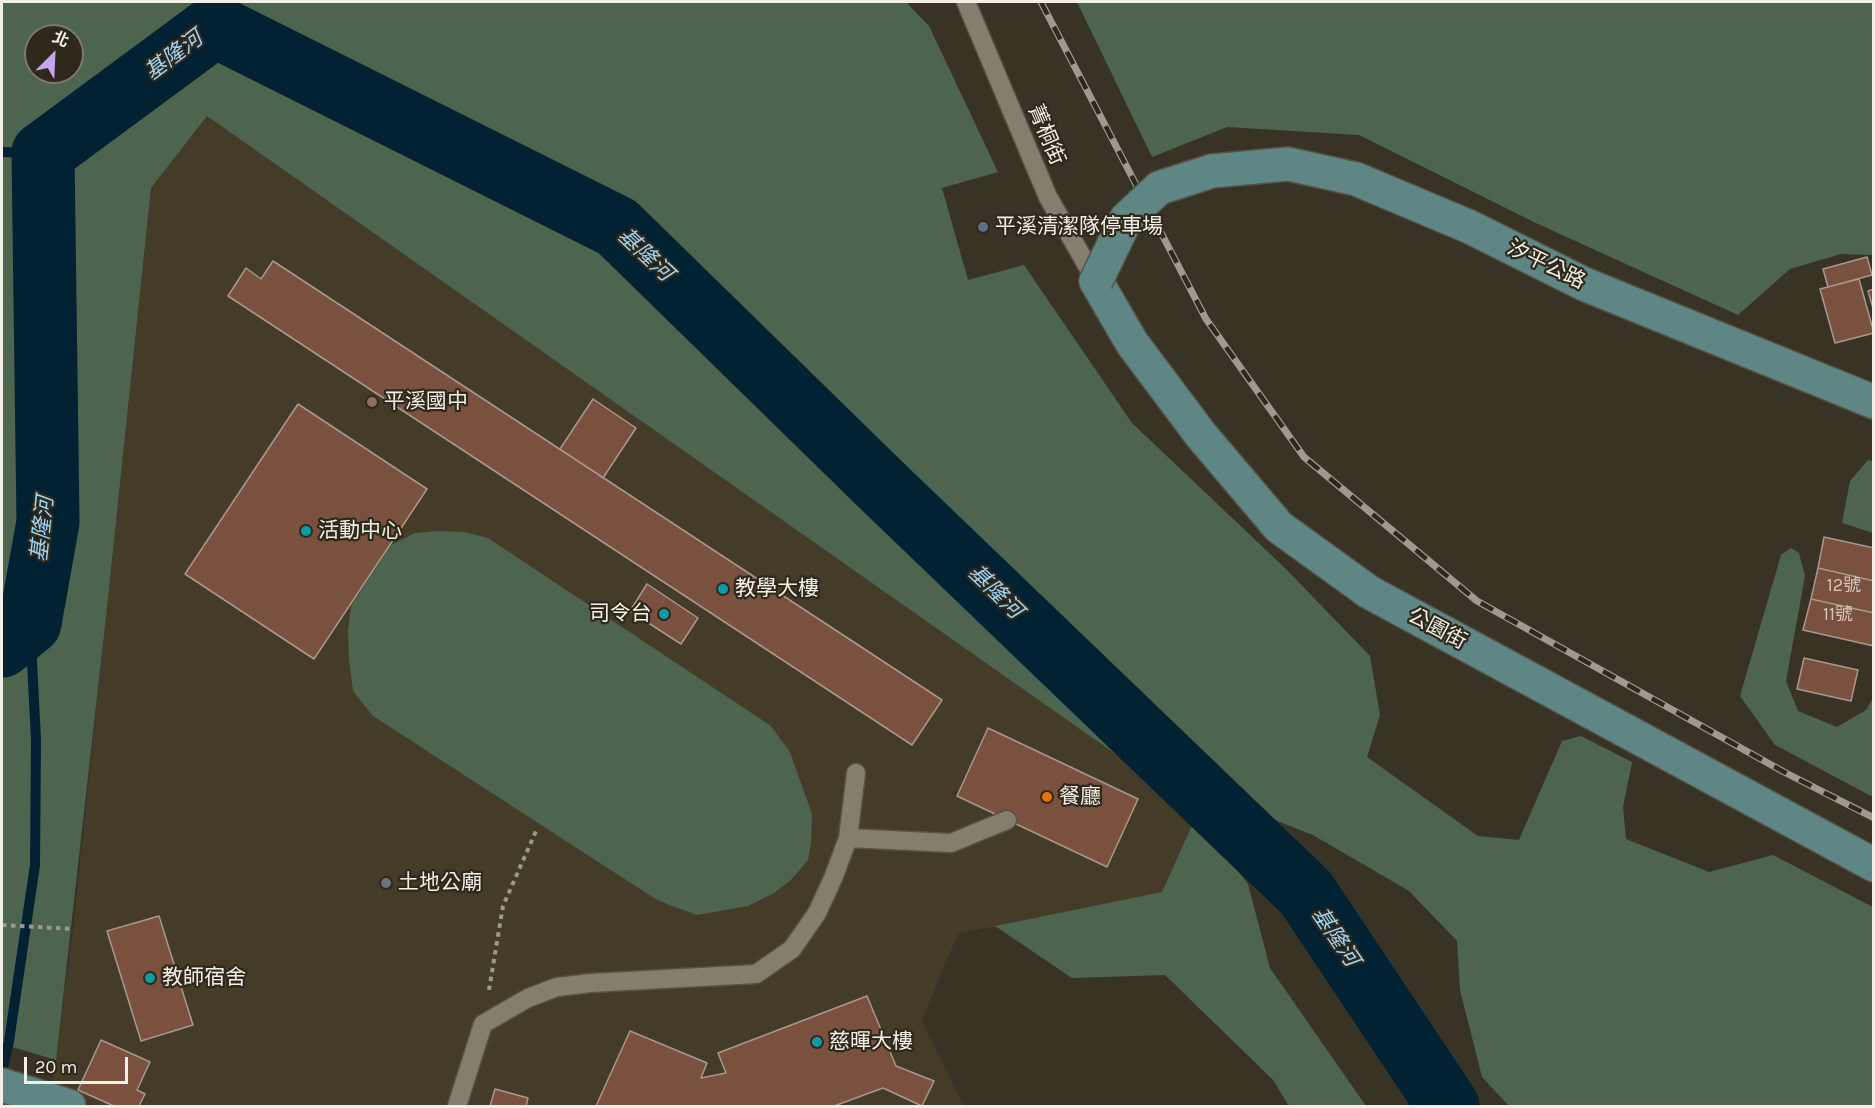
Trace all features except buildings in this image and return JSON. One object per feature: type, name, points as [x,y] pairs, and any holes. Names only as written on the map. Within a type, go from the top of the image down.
[{"type":"street","name":"汐平公路","points":[[1096,281],[1125,219],[1159,188],[1212,171],[1288,164],[1356,179],[1470,226],[1584,284],[1874,402]]},
{"type":"street","name":"公園街","points":[[1096,281],[1132,343],[1152,370],[1201,435],[1279,527],[1369,591],[1874,865]]},
{"type":"street","points":[[11,1088],[69,1107]]},
{"type":"lane","name":"菁桐街","points":[[966,2],[1048,197],[1096,281]]},
{"type":"lane","points":[[457,1107],[483,1024],[528,998],[557,987],[618,981],[756,974],[792,949],[817,913],[848,838],[856,773]]},
{"type":"lane","points":[[848,838],[951,843],[1007,820]]},
{"type":"path","points":[[483,1024],[503,906],[536,831]]},
{"type":"path","points":[[2,925],[73,929]]},
{"type":"shaded area","name":"平溪國中","points":[[207,116],[1198,812],[1162,892],[958,934],[922,1021],[964,1106],[96,1106],[51,1093],[73,929],[151,188]]},
{"type":"green space","points":[[2,2],[906,2],[929,26],[998,172],[942,188],[968,280],[1024,265],[1132,423],[1286,569],[1370,656],[1380,715],[1367,757],[1478,836],[1519,840],[1562,741],[1581,736],[1632,762],[1623,807],[1626,839],[1709,872],[1773,855],[1873,907],[1873,1106],[1509,1106],[1482,1077],[1460,990],[1457,941],[1409,891],[1313,835],[1249,810],[1226,856],[1248,884],[1270,968],[1366,1106],[1289,1106],[1273,1080],[1165,975],[1072,978],[995,926],[1162,892],[1198,812],[207,116],[151,188],[56,1060],[2,1044]]},
{"type":"green space","points":[[1077,2],[1873,2],[1873,255],[1841,254],[1790,269],[1738,315],[1538,224],[1359,135],[1227,127],[1152,157]]},
{"type":"green space","points":[[1868,460],[1873,461],[1873,533],[1842,523],[1850,481]]},
{"type":"green space","points":[[464,532],[488,538],[771,726],[790,752],[812,814],[808,860],[791,880],[774,893],[748,906],[697,915],[672,906],[657,900],[373,716],[353,691],[348,631],[351,606],[391,545],[415,533]]},
{"type":"green space","points":[[1791,548],[1799,553],[1805,576],[1786,681],[1798,711],[1837,727],[1866,710],[1873,698],[1873,797],[1775,745],[1740,696],[1781,555]]},
{"type":"waterway","name":"基隆河","points":[[2,646],[30,623],[48,522],[43,153],[215,26],[617,227],[879,483],[1306,893],[1448,1106]]},
{"type":"waterway","points":[[2,152],[43,153]]},
{"type":"waterway","points":[[2,1071],[9,1041],[35,865],[36,740],[30,623]]},
{"type":"railway","points":[[1041,2],[1206,319],[1304,457],[1477,601],[1784,772],[1874,818]]},
{"type":"place","name":"平溪清潔隊停車場","points":[[983,227]]},
{"type":"place","name":"平溪國中","points":[[372,402]]},
{"type":"place","name":"活動中心","points":[[306,531]]},
{"type":"place","name":"教學大樓","points":[[723,589]]},
{"type":"place","name":"司令台","points":[[664,614]]},
{"type":"place","name":"餐廳","points":[[1047,797]]},
{"type":"place","name":"土地公廟","points":[[386,883]]},
{"type":"place","name":"教師宿舍","points":[[150,978]]},
{"type":"place","name":"慈暉大樓","points":[[817,1042]]}]
